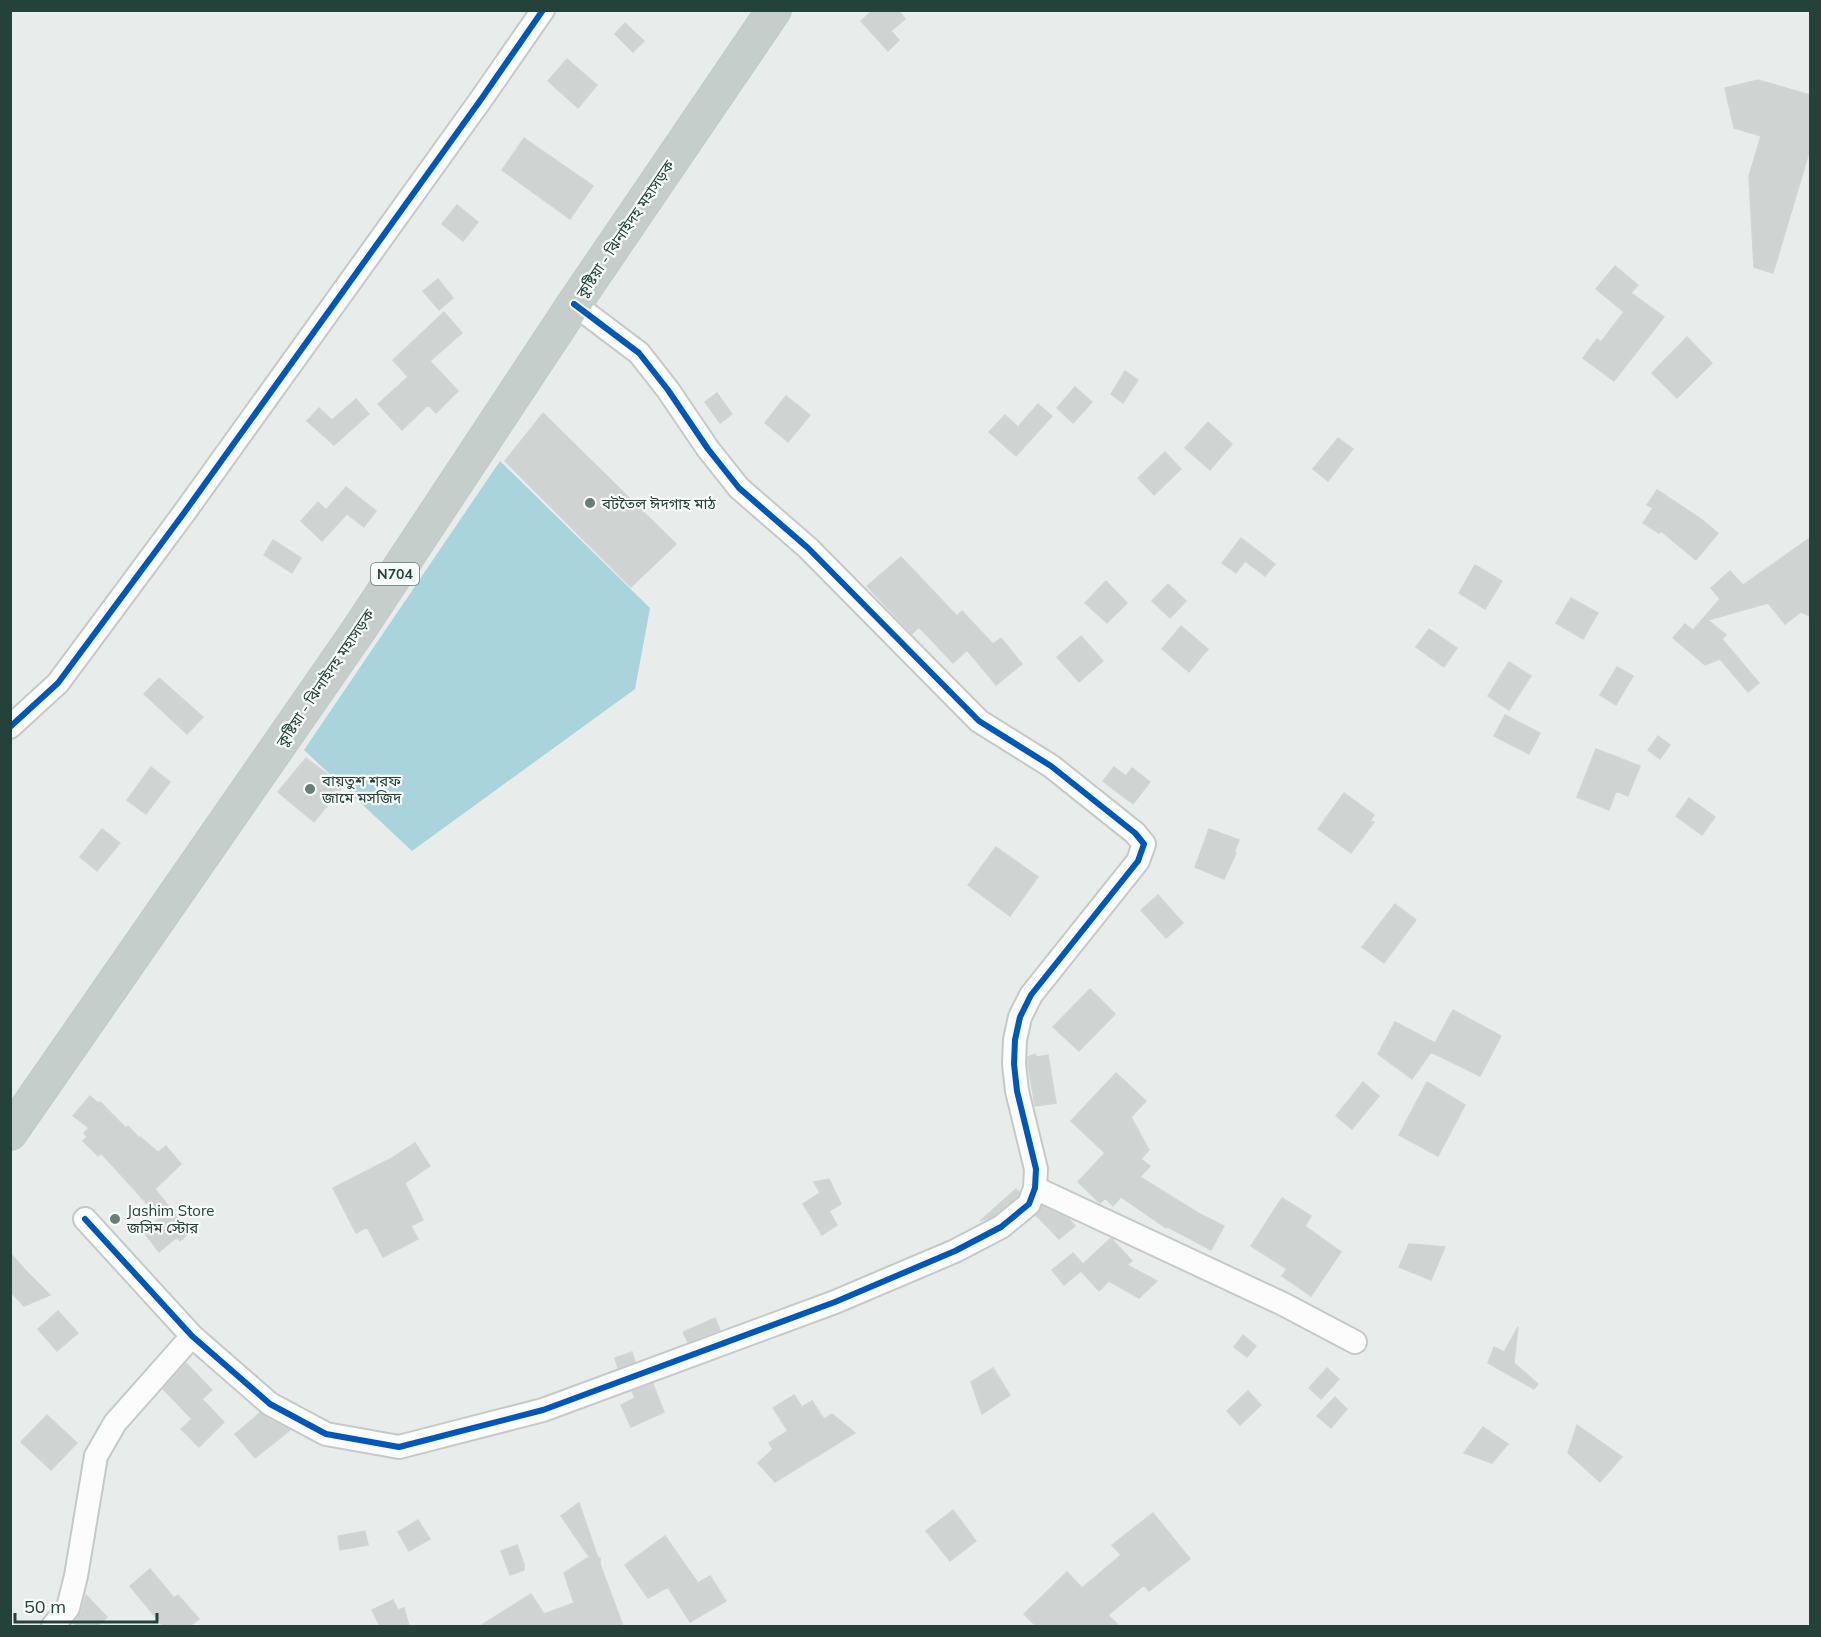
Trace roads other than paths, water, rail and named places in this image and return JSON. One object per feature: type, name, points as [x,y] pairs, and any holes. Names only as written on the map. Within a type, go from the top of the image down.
[{"type":"highway","name":"কুষ্টিয়া - ঝিনাইদহ মহাসড়ক","points":[[10,1133],[358,631],[574,304],[774,10]]},
{"type":"street","points":[[10,727],[58,683],[184,513],[476,107],[543,10]]},
{"type":"street","points":[[85,1219],[192,1336],[270,1404],[326,1434],[399,1447],[543,1410],[836,1302],[955,1251],[1001,1227],[1029,1204],[1035,1188],[1036,1169],[1017,1091],[1014,1064],[1015,1040],[1020,1017],[1031,995],[1138,861],[1144,844],[1135,833],[1051,766],[979,721],[808,548],[740,488],[708,449],[668,390],[639,353],[574,304]]},
{"type":"street","points":[[1035,1188],[1283,1305],[1355,1342]]},
{"type":"street","points":[[53,1626],[68,1608],[76,1576],[96,1456],[115,1423],[192,1336]]},
{"type":"water","points":[[500,461],[650,608],[635,689],[412,851],[304,750]]},
{"type":"place","name":"বটতৈল ঈদগাহ মাঠ","points":[[590,503]]},
{"type":"place","name":"বায়তুশ শরফ জামে মসজিদ","points":[[310,789]]},
{"type":"place","name":"Jashim Store জসিম স্টোর","points":[[115,1219]]}]
